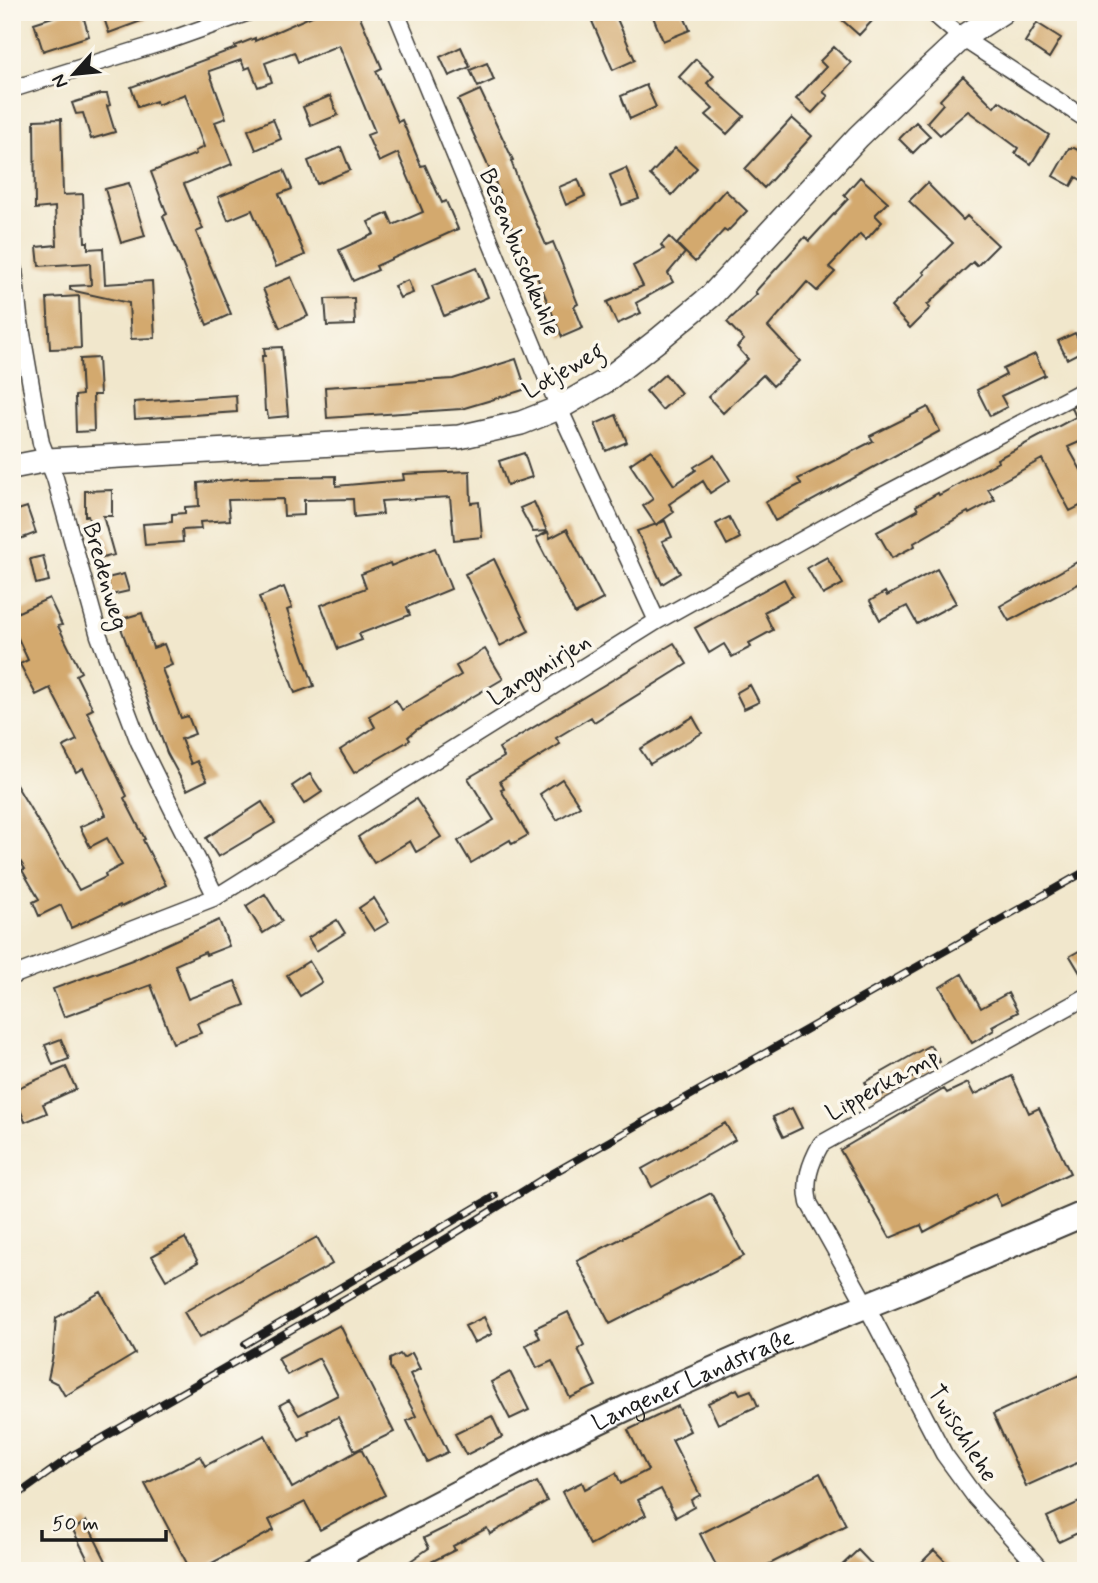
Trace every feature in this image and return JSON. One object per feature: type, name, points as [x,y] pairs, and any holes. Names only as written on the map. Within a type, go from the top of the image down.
[{"type":"main road","name":"Langener Landstraße","points":[[309,1571],[348,1562],[549,1445],[627,1407],[780,1340],[1086,1213]]},
{"type":"street","points":[[12,89],[170,40],[249,12]]},
{"type":"street","name":"Besenbuschkuhle","points":[[396,12],[559,408],[657,621]]},
{"type":"street","points":[[932,12],[962,38],[1086,120]]},
{"type":"street","name":"Lotjeweg","points":[[12,467],[48,460],[459,437],[521,423],[559,408],[604,382],[711,296],[858,137],[962,38],[1002,12]]},
{"type":"street","name":"Bredenweg","points":[[12,250],[19,316],[41,443],[55,478],[99,636],[138,742],[216,897]]},
{"type":"street","name":"Langmirjen","points":[[12,976],[216,897],[657,621],[859,508],[1086,389]]},
{"type":"street","name":"Lipperkamp","points":[[866,1306],[809,1203],[806,1188],[810,1164],[821,1144],[1086,998]]},
{"type":"street","name":"Twischlehe","points":[[866,1306],[944,1454],[976,1498],[1042,1571]]},
{"type":"building","points":[[68,12],[82,12],[89,36],[43,51],[34,23]]},
{"type":"building","points":[[102,12],[160,12],[160,14],[109,33]]},
{"type":"building","points":[[321,12],[358,12],[382,68],[376,71],[398,122],[402,120],[421,166],[425,165],[442,203],[446,201],[458,229],[376,266],[378,270],[353,281],[339,250],[374,234],[368,222],[388,213],[393,225],[423,212],[398,153],[379,162],[367,135],[375,132],[339,45],[298,62],[294,52],[265,63],[272,82],[258,87],[250,67],[245,69],[241,60],[209,71],[226,118],[215,122],[232,164],[184,184],[203,229],[196,232],[231,314],[207,325],[163,216],[167,214],[151,172],[196,154],[195,151],[204,147],[185,94],[157,105],[156,101],[138,107],[131,87],[236,48],[235,46],[255,38],[255,41]]},
{"type":"building","points":[[588,12],[614,12],[635,60],[613,70]]},
{"type":"building","points":[[651,12],[682,12],[690,30],[663,41]]},
{"type":"building","points":[[849,12],[865,12],[873,20],[859,35],[842,20]]},
{"type":"building","points":[[1037,23],[1061,38],[1049,58],[1025,42]]},
{"type":"building","points":[[461,47],[470,67],[449,76],[440,57]]},
{"type":"building","points":[[834,47],[851,63],[823,92],[828,96],[812,113],[796,99],[826,67],[820,61]]},
{"type":"building","points":[[696,59],[714,76],[707,83],[744,116],[727,134],[706,115],[713,109],[679,77]]},
{"type":"building","points":[[487,63],[494,80],[478,87],[470,70]]},
{"type":"building","points":[[963,76],[994,107],[999,101],[1049,135],[1031,164],[1015,153],[1018,148],[968,111],[940,135],[927,122],[943,104],[940,100]]},
{"type":"building","points":[[646,85],[656,107],[630,119],[621,96]]},
{"type":"building","points":[[480,90],[513,160],[511,161],[522,190],[546,245],[553,242],[578,304],[574,306],[583,328],[562,337],[535,272],[532,273],[517,241],[494,179],[458,100]]},
{"type":"building","points":[[107,94],[110,105],[107,106],[115,132],[91,139],[83,113],[76,114],[72,103]]},
{"type":"building","points":[[330,96],[338,115],[311,126],[303,107]]},
{"type":"building","points":[[792,118],[812,136],[764,188],[745,169]]},
{"type":"building","points":[[61,119],[63,195],[83,194],[85,242],[88,242],[88,249],[103,248],[105,284],[152,281],[155,338],[131,339],[129,303],[70,290],[70,286],[91,285],[90,263],[39,266],[37,247],[57,245],[55,207],[35,209],[34,120]]},
{"type":"building","points":[[273,119],[281,139],[256,150],[248,130]]},
{"type":"building","points":[[916,122],[930,136],[913,153],[899,139]]},
{"type":"building","points":[[341,147],[350,170],[317,184],[308,161]]},
{"type":"building","points":[[675,148],[697,168],[672,195],[650,175]]},
{"type":"building","points":[[1069,148],[1086,154],[1086,183],[1076,177],[1071,186],[1053,176]]},
{"type":"building","points":[[626,168],[639,199],[622,205],[610,175]]},
{"type":"building","points":[[284,170],[292,189],[279,194],[305,255],[276,267],[252,210],[228,220],[218,197]]},
{"type":"building","points":[[860,177],[888,202],[875,215],[882,222],[866,240],[860,234],[829,267],[835,272],[817,291],[807,282],[768,327],[800,361],[773,386],[763,375],[723,413],[708,397],[748,359],[737,347],[744,340],[727,322],[757,294],[755,292],[805,237],[809,241],[848,199],[844,195]]},
{"type":"building","points":[[578,179],[585,196],[566,205],[559,187]]},
{"type":"building","points":[[129,183],[145,236],[121,243],[105,189]]},
{"type":"building","points":[[927,183],[963,220],[967,216],[998,245],[977,266],[973,262],[927,305],[930,308],[910,328],[891,307],[953,243],[909,201]]},
{"type":"building","points":[[725,190],[747,211],[727,232],[724,230],[695,262],[677,244]]},
{"type":"building","points":[[669,237],[685,253],[668,273],[673,282],[636,303],[641,313],[617,324],[607,302],[643,286],[633,266],[664,249],[661,245]]},
{"type":"building","points":[[476,268],[488,297],[444,316],[432,286]]},
{"type":"building","points":[[291,277],[308,316],[280,328],[263,289]]},
{"type":"building","points":[[408,280],[413,293],[400,298],[394,286]]},
{"type":"building","points":[[79,296],[81,348],[50,349],[47,298]]},
{"type":"building","points":[[354,298],[355,325],[327,326],[325,299]]},
{"type":"building","points":[[1075,333],[1084,350],[1067,359],[1058,341]]},
{"type":"building","points":[[282,347],[288,416],[268,418],[265,411],[262,356],[265,356],[264,348]]},
{"type":"building","points":[[1035,354],[1045,375],[1001,396],[1007,407],[990,416],[977,390],[1006,375],[1003,369]]},
{"type":"building","points":[[98,358],[100,395],[93,395],[94,431],[76,432],[75,396],[82,395],[80,359]]},
{"type":"building","points":[[516,359],[526,389],[488,401],[461,409],[327,418],[325,387],[453,379]]},
{"type":"building","points":[[665,374],[681,393],[662,410],[646,391]]},
{"type":"building","points":[[236,395],[237,412],[135,419],[134,402]]},
{"type":"building","points":[[1086,401],[1086,439],[1068,447],[1086,479],[1086,503],[1070,511],[1042,459],[988,489],[995,500],[969,514],[968,512],[892,558],[877,532],[918,510],[916,506],[938,493],[939,495],[998,462],[997,459],[1076,417],[1072,408]]},
{"type":"building","points":[[928,407],[940,431],[775,521],[765,502],[801,484],[798,479],[873,441],[870,436]]},
{"type":"building","points":[[616,415],[627,442],[606,451],[595,424]]},
{"type":"building","points":[[651,450],[674,485],[696,470],[694,467],[714,455],[730,480],[710,493],[703,481],[669,504],[674,512],[656,525],[643,506],[653,499],[630,464]]},
{"type":"building","points":[[524,453],[532,477],[507,485],[499,461]]},
{"type":"building","points":[[470,471],[471,503],[479,502],[482,537],[454,540],[450,497],[381,501],[383,514],[354,517],[353,499],[304,500],[304,515],[284,516],[283,499],[228,500],[230,520],[200,522],[201,529],[182,530],[183,542],[145,545],[143,524],[172,522],[172,514],[185,513],[185,507],[199,506],[198,483],[248,478],[336,476],[336,486],[404,480],[403,474]]},
{"type":"building","points":[[112,490],[112,516],[103,516],[114,555],[99,559],[88,516],[85,516],[85,491]]},
{"type":"building","points":[[534,502],[547,531],[533,532],[520,508]]},
{"type":"building","points":[[27,507],[36,533],[12,542],[12,512]]},
{"type":"building","points":[[729,517],[740,538],[727,545],[716,524]]},
{"type":"building","points":[[665,521],[672,537],[662,541],[680,573],[662,584],[637,531]]},
{"type":"building","points":[[567,529],[603,599],[575,614],[536,538],[548,532],[550,538]]},
{"type":"building","points":[[435,548],[451,589],[407,607],[410,615],[359,634],[362,640],[338,649],[321,605],[366,588],[361,574],[390,563],[391,566]]},
{"type":"building","points":[[43,556],[49,581],[36,584],[30,559]]},
{"type":"building","points":[[827,557],[843,584],[823,595],[807,568]]},
{"type":"building","points":[[1086,557],[1086,580],[1009,621],[1000,606]]},
{"type":"building","points":[[494,559],[529,631],[500,646],[465,574]]},
{"type":"building","points":[[937,569],[956,603],[917,624],[907,606],[880,620],[870,601],[885,592],[887,596]]},
{"type":"building","points":[[124,574],[129,591],[111,595],[107,578]]},
{"type":"building","points":[[784,579],[793,596],[764,612],[773,630],[749,643],[751,647],[732,657],[724,644],[709,653],[695,628]]},
{"type":"building","points":[[284,587],[292,608],[287,610],[314,686],[295,693],[259,597]]},
{"type":"building","points":[[49,598],[62,625],[58,626],[81,672],[76,675],[93,709],[87,712],[127,796],[124,798],[145,839],[143,840],[166,885],[71,928],[61,905],[39,916],[33,902],[39,899],[12,848],[12,778],[79,890],[106,877],[105,874],[122,865],[107,838],[90,847],[80,827],[106,815],[83,768],[76,772],[63,747],[77,740],[50,688],[36,695],[20,664],[28,660],[12,625],[12,615]]},
{"type":"building","points":[[142,613],[153,648],[164,644],[172,665],[162,669],[181,718],[188,716],[195,734],[181,739],[191,764],[197,761],[207,780],[187,790],[167,753],[118,620]]},
{"type":"building","points":[[674,643],[687,664],[594,722],[591,717],[556,738],[560,744],[500,781],[504,789],[501,790],[528,835],[512,844],[510,840],[471,863],[458,841],[494,820],[468,778],[504,757],[499,748]]},
{"type":"building","points":[[485,649],[503,679],[416,730],[408,737],[410,740],[354,773],[340,750],[375,727],[369,716],[396,700],[402,710],[461,675],[456,666]]},
{"type":"building","points":[[750,685],[759,702],[744,709],[736,693]]},
{"type":"building","points":[[693,717],[702,733],[650,764],[640,749]]},
{"type":"building","points":[[310,774],[322,792],[304,804],[292,786]]},
{"type":"building","points":[[562,779],[580,806],[557,820],[540,794]]},
{"type":"building","points":[[416,799],[441,837],[416,852],[410,841],[374,863],[358,837]]},
{"type":"building","points":[[262,802],[275,823],[218,857],[206,838]]},
{"type":"building","points":[[265,894],[282,921],[263,933],[246,906]]},
{"type":"building","points":[[374,898],[389,922],[374,931],[359,908]]},
{"type":"building","points":[[219,920],[229,946],[206,955],[205,952],[175,965],[188,999],[235,981],[245,1005],[197,1023],[201,1033],[173,1043],[151,985],[64,1017],[53,989],[132,960]]},
{"type":"building","points":[[337,920],[345,933],[316,951],[308,938]]},
{"type":"building","points":[[1086,947],[1086,983],[1070,956]]},
{"type":"building","points":[[309,961],[322,982],[300,996],[287,975]]},
{"type":"building","points":[[962,974],[981,1008],[1008,993],[1018,1012],[992,1026],[994,1030],[972,1043],[940,987]]},
{"type":"building","points":[[61,1039],[69,1059],[53,1065],[45,1045]]},
{"type":"building","points":[[930,1045],[940,1062],[875,1099],[865,1082]]},
{"type":"building","points":[[66,1067],[76,1089],[43,1104],[47,1113],[25,1122],[13,1090]]},
{"type":"building","points":[[1012,1076],[1029,1113],[1039,1108],[1070,1173],[1001,1206],[995,1194],[924,1232],[921,1225],[890,1238],[840,1150],[944,1089],[947,1093],[968,1083],[974,1095]]},
{"type":"building","points":[[792,1108],[802,1128],[783,1137],[773,1117]]},
{"type":"building","points":[[725,1123],[735,1140],[652,1187],[642,1169]]},
{"type":"building","points":[[711,1193],[744,1256],[610,1324],[577,1261]]},
{"type":"building","points":[[317,1237],[332,1264],[199,1338],[184,1312]]},
{"type":"building","points":[[185,1238],[198,1262],[166,1280],[152,1256]]},
{"type":"building","points":[[101,1292],[135,1354],[65,1396],[58,1384],[48,1379],[56,1318]]},
{"type":"building","points":[[568,1312],[584,1345],[578,1349],[596,1386],[570,1398],[552,1361],[537,1368],[526,1345],[540,1338],[535,1328]]},
{"type":"building","points":[[484,1317],[492,1334],[474,1343],[465,1326]]},
{"type":"building","points":[[340,1325],[394,1432],[355,1451],[338,1417],[308,1432],[310,1435],[299,1441],[280,1405],[289,1400],[299,1415],[338,1395],[319,1358],[287,1375],[278,1358]]},
{"type":"building","points":[[412,1353],[420,1369],[410,1374],[448,1452],[427,1462],[407,1421],[416,1416],[390,1367],[390,1359],[400,1354],[403,1358]]},
{"type":"building","points":[[510,1372],[529,1410],[510,1419],[491,1382]]},
{"type":"building","points":[[1086,1372],[1086,1459],[1026,1486],[993,1414]]},
{"type":"building","points":[[737,1389],[740,1394],[751,1390],[758,1406],[718,1424],[708,1403]]},
{"type":"building","points":[[678,1406],[690,1431],[672,1440],[700,1495],[691,1500],[694,1507],[676,1517],[661,1489],[638,1500],[646,1515],[590,1545],[562,1492],[582,1482],[585,1489],[616,1473],[621,1484],[648,1470],[628,1430]]},
{"type":"building","points":[[492,1416],[502,1437],[466,1455],[455,1434]]},
{"type":"building","points":[[265,1435],[292,1488],[361,1449],[385,1495],[320,1530],[305,1502],[269,1520],[274,1530],[197,1571],[191,1571],[145,1484],[200,1456],[205,1466]]},
{"type":"building","points":[[820,1473],[846,1525],[756,1571],[719,1571],[700,1534]]},
{"type":"building","points":[[537,1482],[547,1501],[490,1534],[487,1528],[453,1546],[455,1550],[413,1571],[400,1571],[399,1569],[429,1548],[424,1538]]},
{"type":"building","points":[[1086,1499],[1086,1529],[1059,1542],[1047,1517]]},
{"type":"building","points":[[86,1521],[108,1565],[100,1571],[77,1571],[89,1562],[73,1530]]},
{"type":"building","points":[[858,1550],[878,1571],[836,1571]]},
{"type":"building","points":[[934,1550],[955,1571],[913,1571]]},
{"type":"railway","points":[[12,1499],[73,1455],[407,1263],[541,1180],[1086,871]]},
{"type":"railway","points":[[245,1344],[495,1196]]}]
